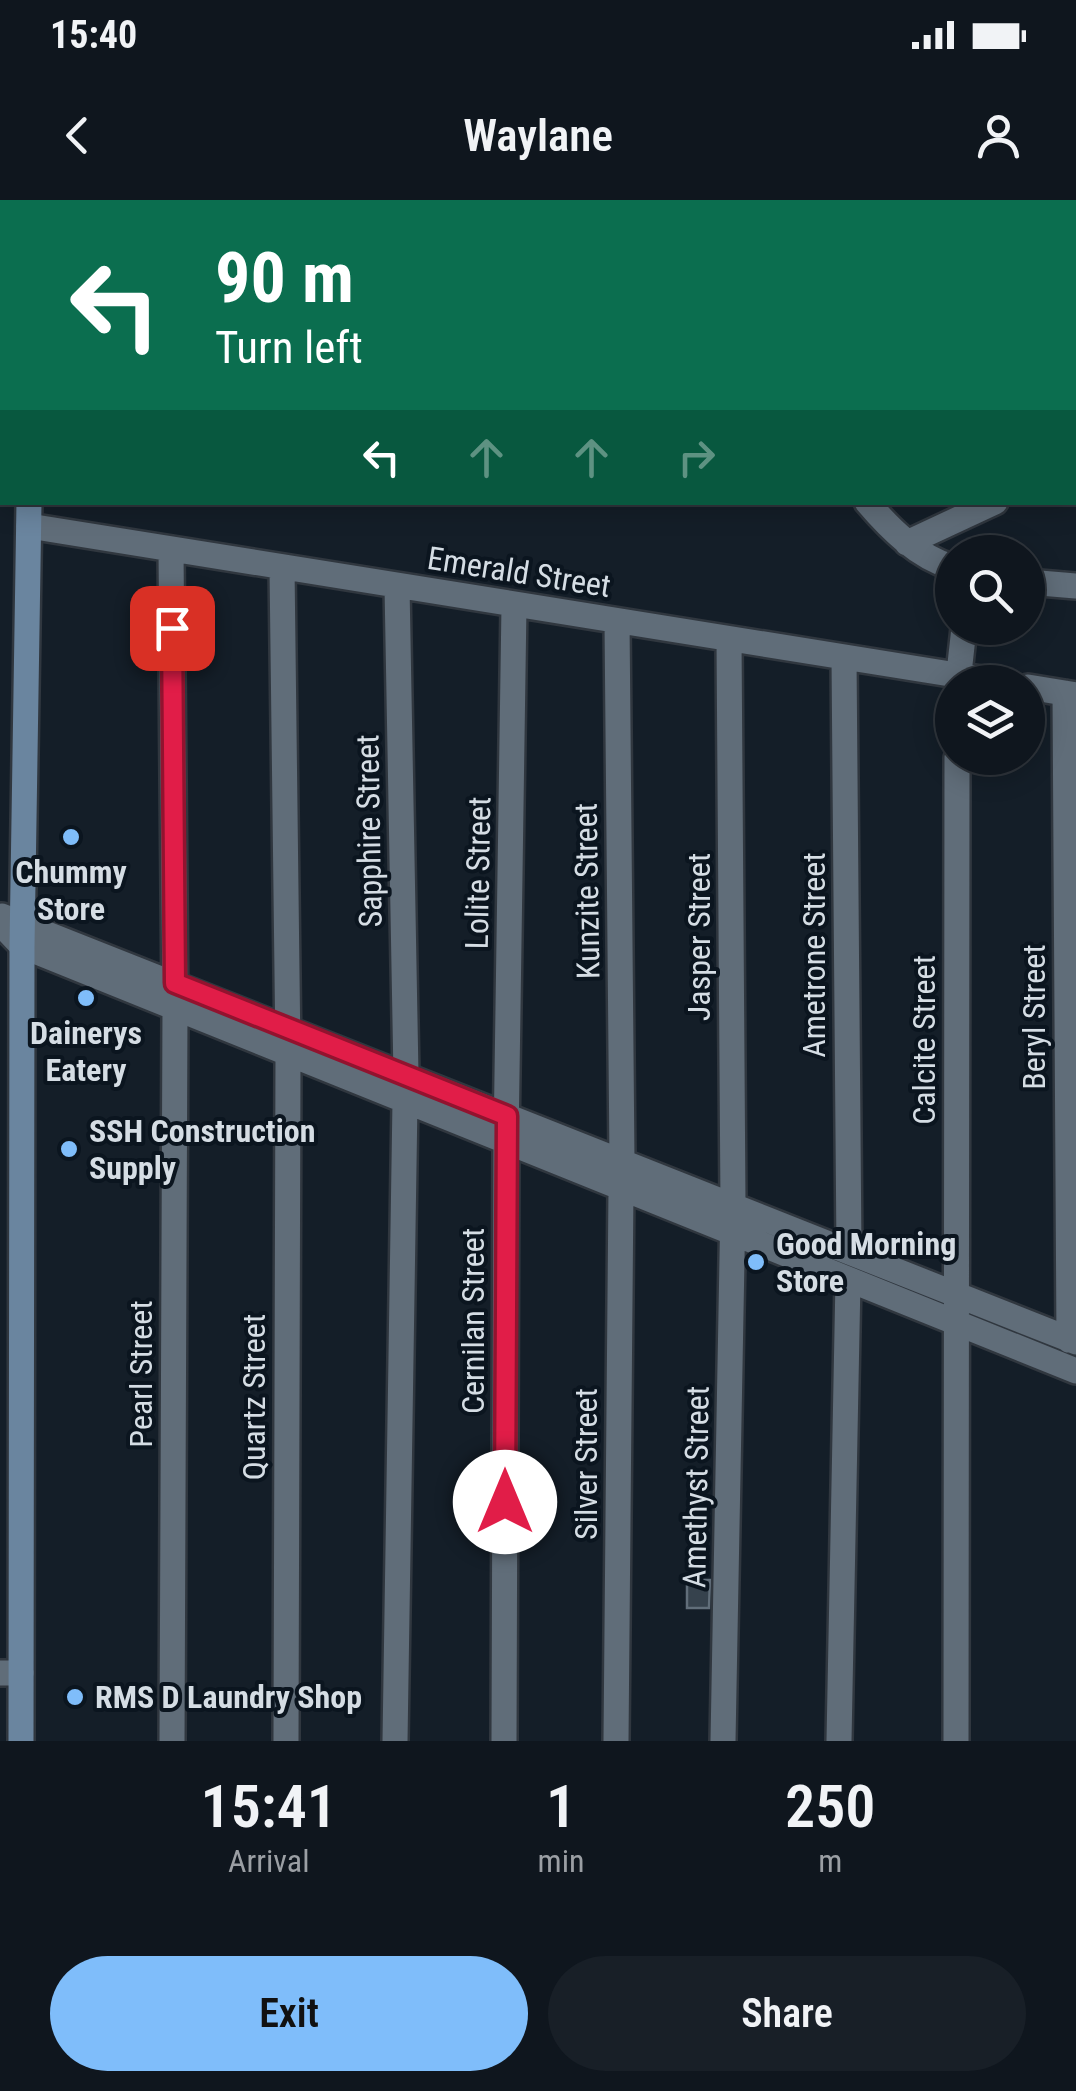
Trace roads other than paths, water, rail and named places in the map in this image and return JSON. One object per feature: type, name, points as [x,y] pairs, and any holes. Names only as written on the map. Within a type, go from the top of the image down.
[{"type":"street","points":[[870,505],[907,542],[935,561]]},
{"type":"street","points":[[907,542],[988,505]]},
{"type":"street","points":[[21,1741],[10,1673],[11,927],[28,514]]},
{"type":"street","name":"Emerald Street","points":[[28,514],[171,550],[935,675]]},
{"type":"street","name":"Pearl Street","points":[[171,550],[175,996],[172,1741]]},
{"type":"street","name":"Quartz Street","points":[[282,567],[288,1041],[286,1741]]},
{"type":"street","points":[[1045,583],[1076,586]]},
{"type":"street","name":"Sapphire Street","points":[[395,1741],[405,1088],[398,586]]},
{"type":"street","name":"Lolite Street","points":[[506,1142],[514,604]]},
{"type":"street","name":"Kunzite Street","points":[[617,621],[622,1161]]},
{"type":"street","name":"Jasper Street","points":[[729,639],[733,1234]]},
{"type":"street","name":"Ametrone Street","points":[[844,658],[849,1251]]},
{"type":"street","points":[[1045,690],[1070,694]]},
{"type":"street","name":"Beryl Street","points":[[1070,694],[1072,1341]]},
{"type":"street","name":"Calcite Street","points":[[956,1741],[958,775]]},
{"type":"street","points":[[11,927],[405,1088],[506,1142],[1076,1370]]},
{"type":"street","points":[[405,1088],[507,1116],[1072,1341]]},
{"type":"street","name":"Cernilan Street","points":[[504,1741],[506,1142]]},
{"type":"street","name":"Silver Street","points":[[616,1741],[621,1188]]},
{"type":"street","name":"Amethyst Street","points":[[724,1741],[733,1234]]},
{"type":"street","points":[[840,1741],[848,1280]]},
{"type":"place","name":"Chummy Store","points":[[71,837]]},
{"type":"place","name":"Dainerys Eatery","points":[[86,998]]},
{"type":"place","name":"SSH Construction Supply","points":[[69,1149]]},
{"type":"place","name":"Good Morning Store","points":[[756,1262]]},
{"type":"place","name":"RMS D Laundry Shop","points":[[75,1697]]}]
